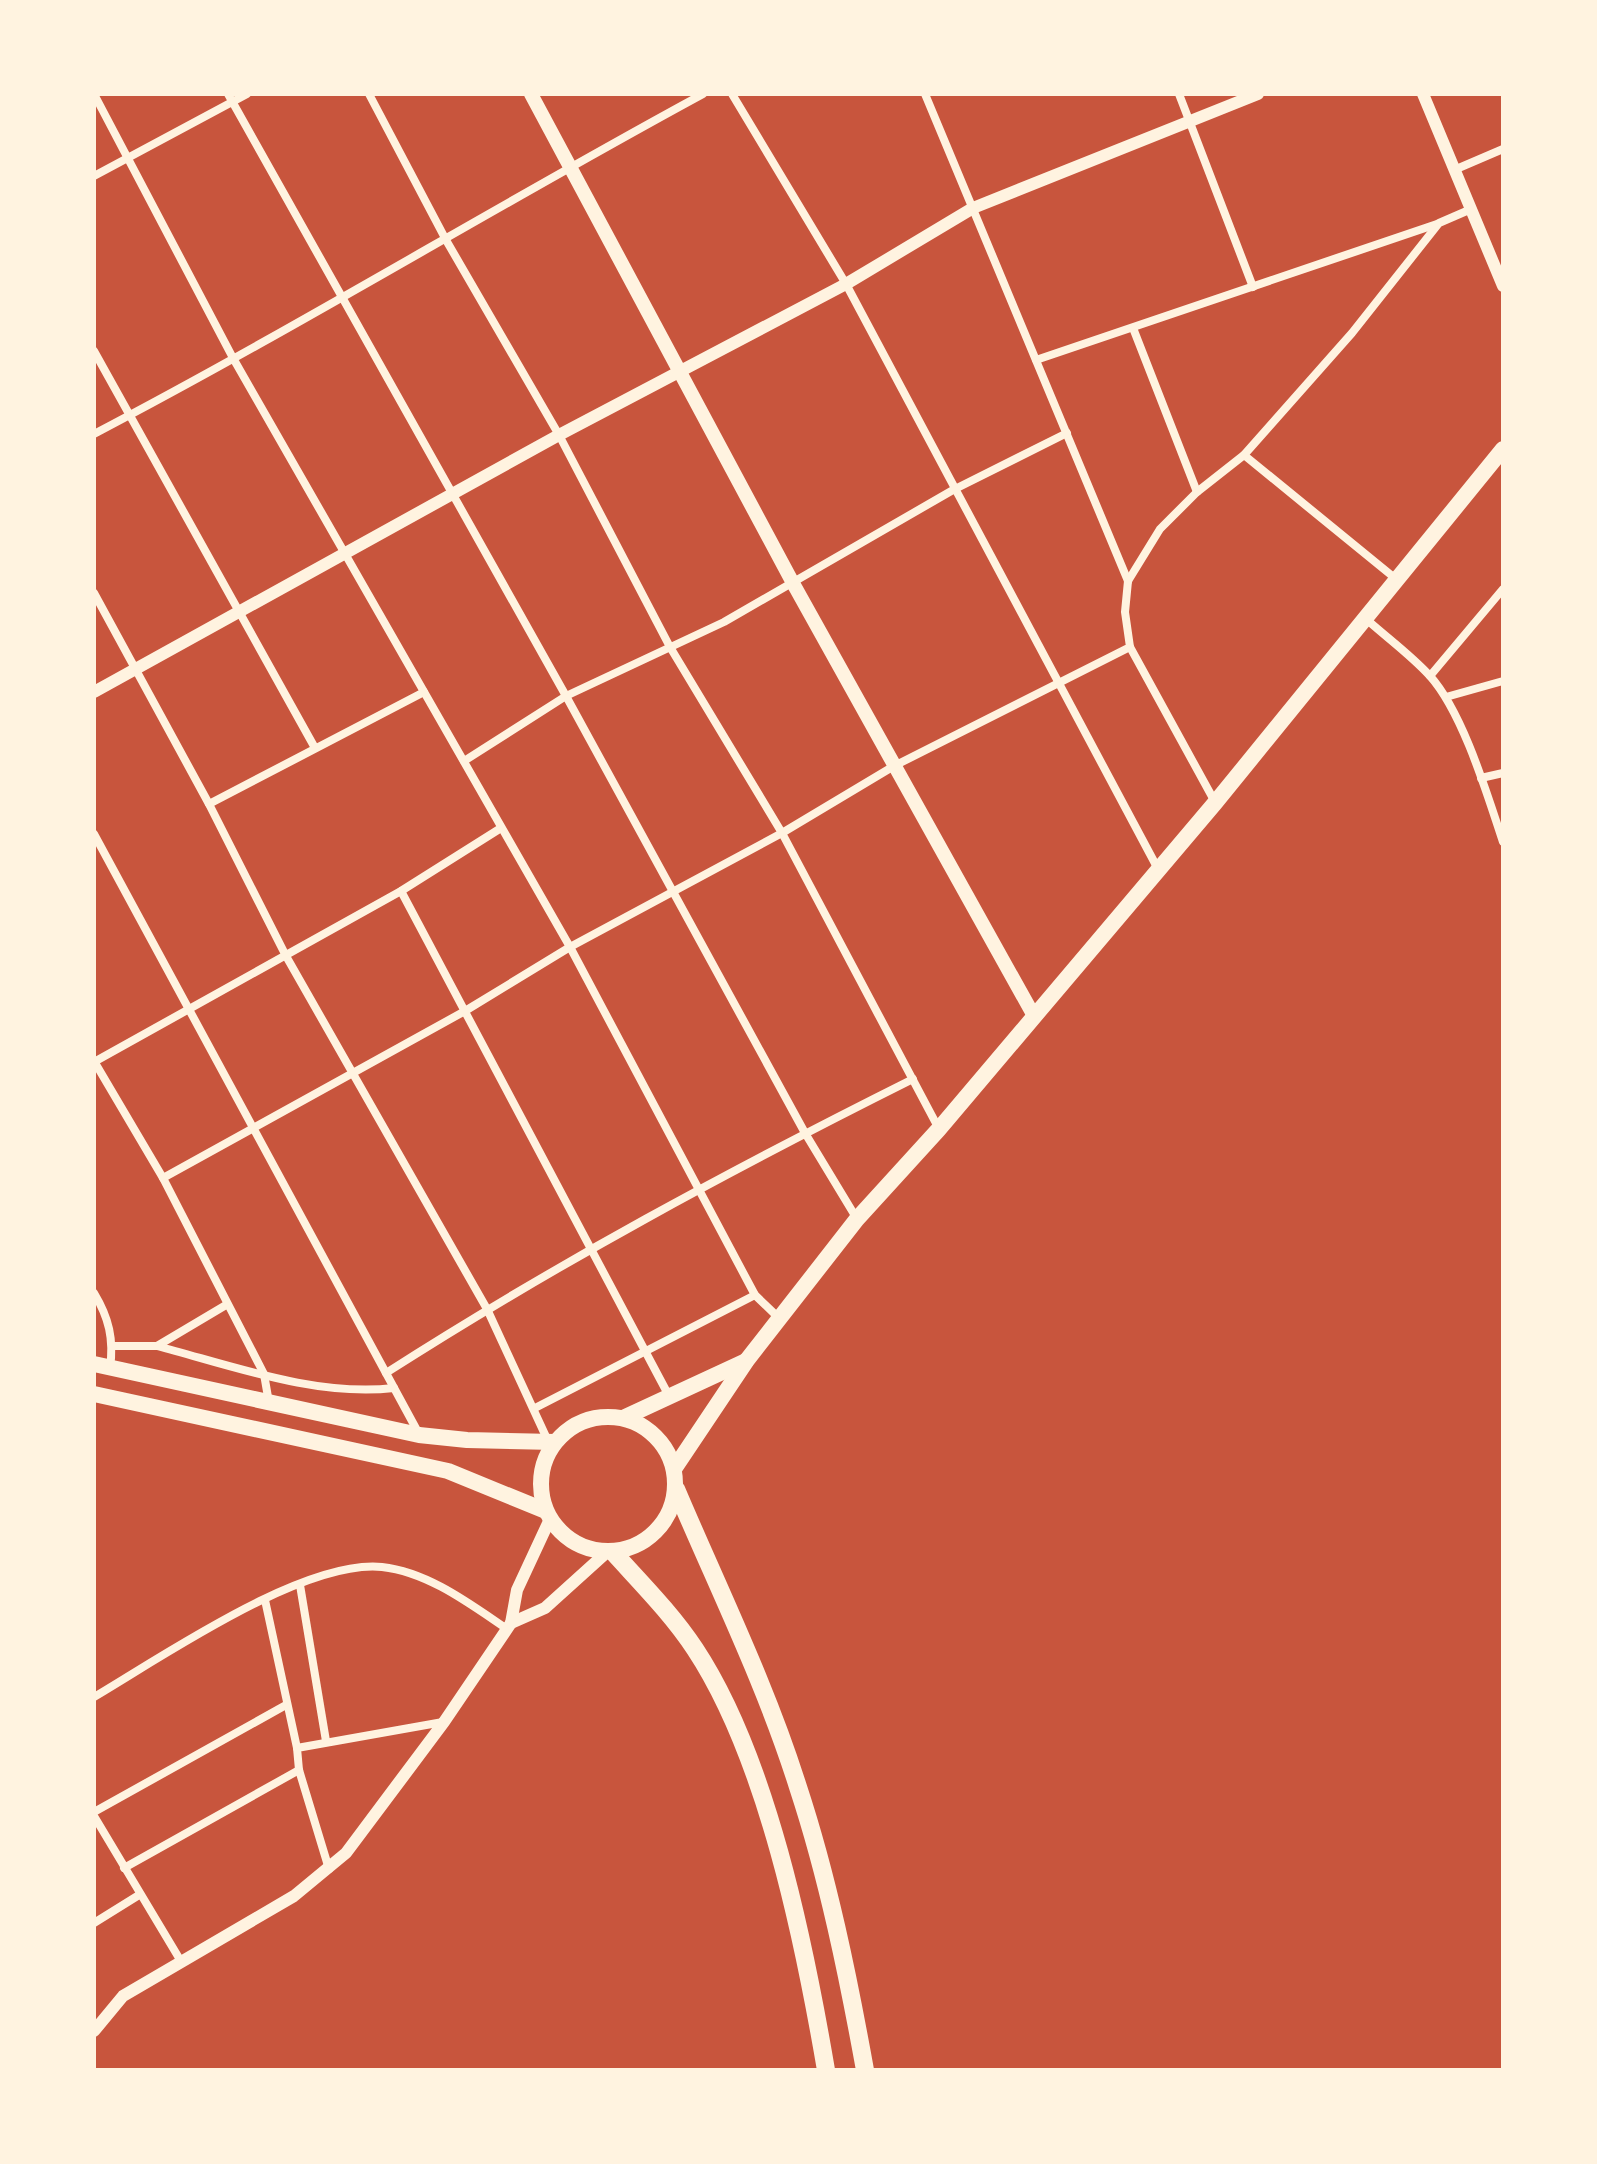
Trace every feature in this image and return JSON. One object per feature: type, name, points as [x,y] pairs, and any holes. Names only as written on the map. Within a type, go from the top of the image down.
[{"type":"highway","points":[[676,1489],[775,1723],[798,1787],[816,1847],[865,2070]]},
{"type":"highway","points":[[610,1552],[694,1648],[743,1740],[784,1879],[826,2070]]},
{"type":"main road","points":[[531,94],[679,375],[1034,1016]]},
{"type":"main road","points":[[674,1469],[747,1360],[857,1219],[939,1129],[1215,803],[1503,449]]},
{"type":"main road","points":[[102,1366],[419,1435],[467,1440],[552,1442],[585,1420],[623,1418],[747,1360]]},
{"type":"main road","points":[[94,1394],[448,1471],[548,1515],[574,1542],[610,1552],[632,1548],[663,1525],[672,1508],[676,1489],[674,1469],[656,1436],[623,1418]]},
{"type":"main road","points":[[548,1515],[541,1475],[552,1442]]},
{"type":"street","points":[[94,94],[233,358],[570,947],[755,1295],[781,1320]]},
{"type":"street","points":[[94,176],[231,98],[247,94]]},
{"type":"street","points":[[369,94],[446,240],[559,435],[670,647],[782,833],[939,1129]]},
{"type":"street","points":[[94,434],[343,299],[570,166],[703,94]]},
{"type":"street","points":[[732,94],[846,284],[953,490],[1159,869]]},
{"type":"street","points":[[925,94],[1128,581]]},
{"type":"street","points":[[1179,94],[1253,287]]},
{"type":"street","points":[[94,692],[559,435],[679,375],[846,284],[973,208],[1258,94]]},
{"type":"street","points":[[1423,94],[1503,286]]},
{"type":"street","points":[[231,98],[566,696],[805,1133],[857,1219]]},
{"type":"street","points":[[1454,170],[1503,149]]},
{"type":"street","points":[[1036,360],[1439,223],[1469,210]]},
{"type":"street","points":[[1215,803],[1130,647],[1125,612],[1128,581],[1160,529],[1197,492],[1244,455],[1352,333],[1439,223]]},
{"type":"street","points":[[1133,328],[1197,492]]},
{"type":"street","points":[[94,351],[315,748]]},
{"type":"street","points":[[464,761],[566,696],[794,585],[953,490],[1067,433]]},
{"type":"street","points":[[1244,455],[1396,579]]},
{"type":"street","points":[[1430,676],[1503,589]]},
{"type":"street","points":[[94,593],[209,804],[286,956],[487,1309],[552,1442]]},
{"type":"street","points":[[1364,617],[1430,676],[1446,697],[1481,778],[1503,842]]},
{"type":"street","points":[[163,1178],[465,1011],[570,947],[782,833],[894,766],[1130,647]]},
{"type":"street","points":[[1446,697],[1503,681]]},
{"type":"street","points":[[209,804],[424,692]]},
{"type":"street","points":[[1481,778],[1503,773]]},
{"type":"street","points":[[269,1404],[264,1374],[163,1178],[94,1062],[401,891],[501,828]]},
{"type":"street","points":[[94,834],[419,1435]]},
{"type":"street","points":[[401,891],[669,1396]]},
{"type":"street","points":[[386,1373],[487,1309],[593,1252],[698,1188],[913,1079]]},
{"type":"street","points":[[94,1293],[110,1324],[113,1346],[102,1366]]},
{"type":"street","points":[[535,1408],[755,1295]]},
{"type":"street","points":[[157,1346],[226,1305]]},
{"type":"street","points":[[113,1346],[157,1346],[264,1374],[338,1388],[370,1391],[394,1388]]},
{"type":"street","points":[[94,2031],[123,1996],[294,1896],[329,1869],[366,1830],[509,1626],[517,1590],[548,1515]]},
{"type":"street","points":[[509,1626],[545,1608],[610,1552]]},
{"type":"street","points":[[94,1697],[265,1600],[346,1569],[384,1567],[411,1574],[456,1595],[509,1626]]},
{"type":"street","points":[[300,1585],[326,1741]]},
{"type":"street","points":[[265,1600],[299,1770],[329,1869]]},
{"type":"street","points":[[182,1963],[139,1895],[94,1814],[286,1705]]},
{"type":"street","points":[[297,1748],[444,1722]]},
{"type":"street","points":[[124,1868],[299,1770]]},
{"type":"street","points":[[94,1923],[139,1895]]}]
